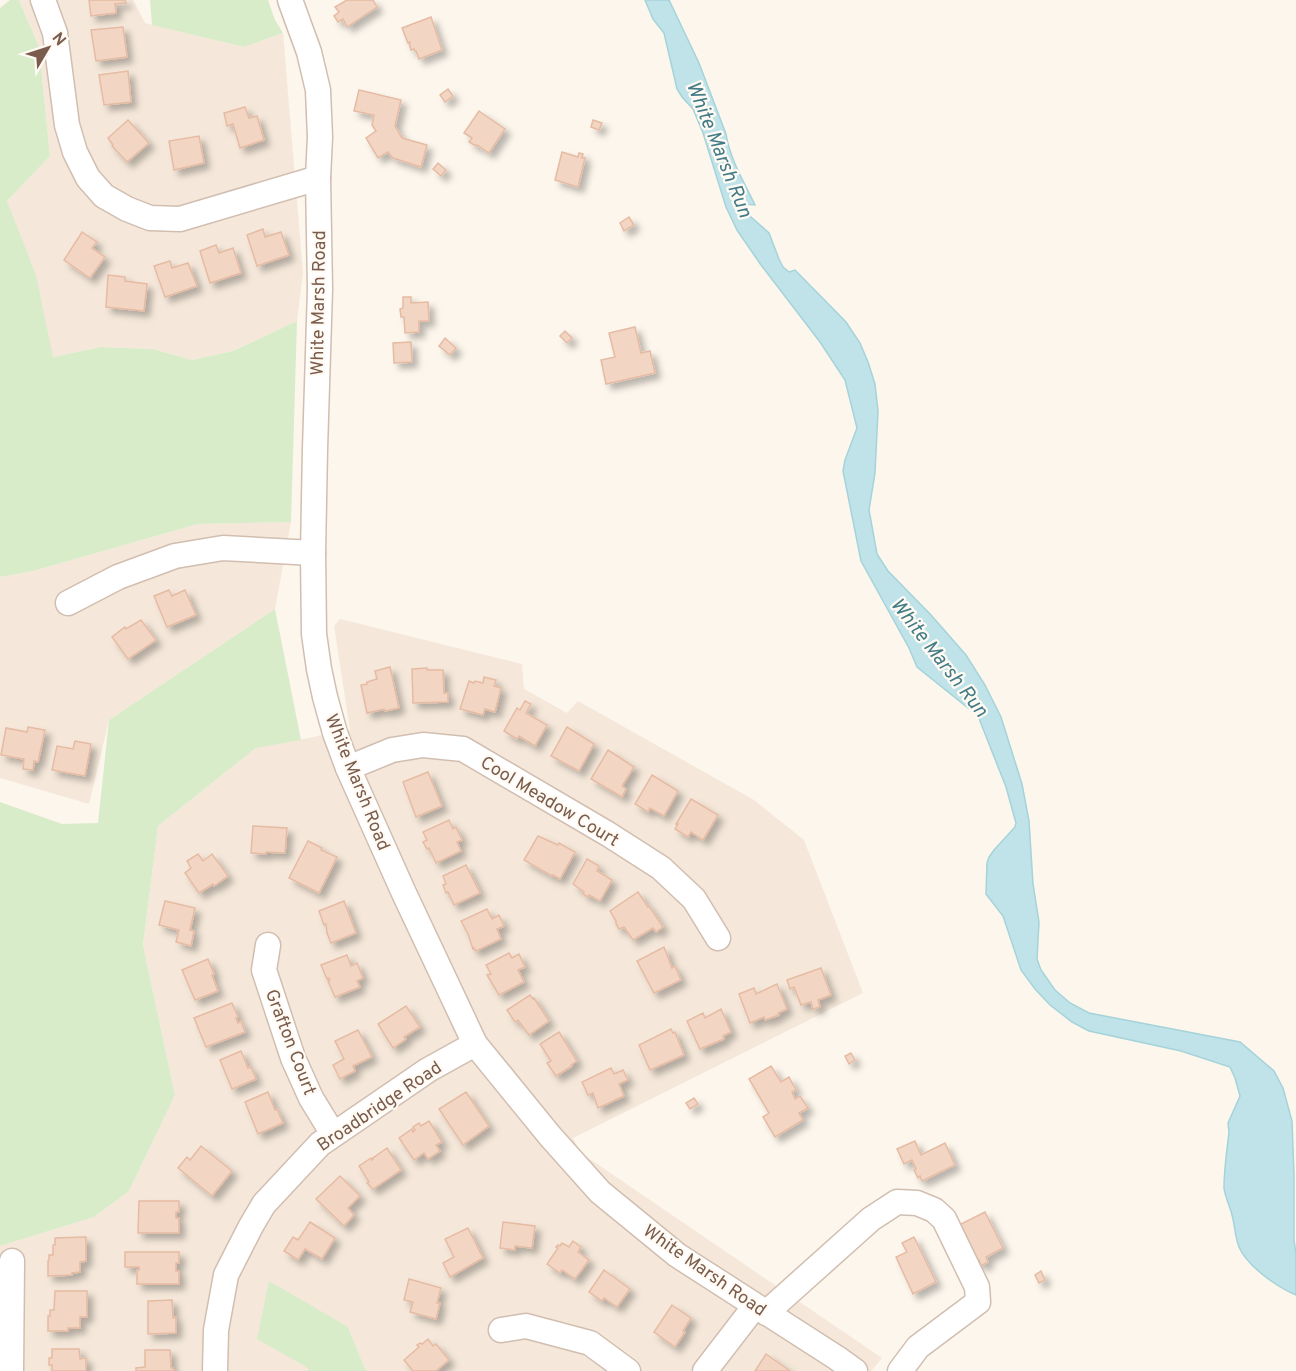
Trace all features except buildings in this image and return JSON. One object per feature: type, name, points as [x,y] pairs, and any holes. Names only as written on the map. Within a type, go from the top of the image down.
[{"type":"street","points":[[43,0],[55,33],[67,125],[72,143],[88,178],[104,195],[127,209],[150,218],[180,219],[318,178]]},
{"type":"street","name":"White Marsh Road","points":[[290,0],[309,52],[318,90],[320,137],[318,178],[320,289],[313,553],[314,634],[325,697],[348,768],[475,1044],[550,1136],[600,1192],[677,1256],[855,1371]]},
{"type":"street","points":[[68,603],[118,577],[175,556],[223,548],[313,553]]},
{"type":"street","name":"Cool Meadow Court","points":[[348,768],[392,750],[423,745],[463,749],[661,867],[694,899],[718,938]]},
{"type":"street","name":"Grafton Court","points":[[268,945],[264,970],[293,1058],[311,1098],[333,1134]]},
{"type":"street","name":"Broadbridge Road","points":[[215,1371],[216,1330],[226,1275],[250,1226],[264,1204],[320,1144],[333,1134],[428,1070],[475,1044]]},
{"type":"street","points":[[705,1371],[760,1310],[871,1219],[897,1202],[917,1203],[934,1210],[944,1220],[977,1287],[978,1302],[918,1347],[900,1371]]},
{"type":"street","points":[[11,1371],[12,1261]]},
{"type":"street","points":[[501,1330],[526,1326],[590,1343],[628,1371]]},
{"type":"shaded area","points":[[19,0],[133,0],[145,23],[244,47],[283,33],[303,273],[297,321],[233,351],[192,360],[153,349],[101,347],[53,357],[7,201],[50,156],[39,47]]},
{"type":"shaded area","points":[[291,522],[275,609],[109,720],[89,804],[0,778],[0,577],[33,571],[198,524]]},
{"type":"shaded area","points":[[340,619],[522,664],[524,689],[567,713],[578,701],[754,800],[804,840],[863,993],[573,1138],[581,1153],[882,1358],[871,1371],[366,1371],[348,1327],[308,1368],[308,1371],[0,1371],[0,1246],[94,1217],[129,1191],[175,1095],[143,945],[158,826],[256,748],[350,730],[334,626]]},
{"type":"green space","points":[[10,0],[19,0],[39,47],[50,156],[7,201],[36,275],[53,357],[101,347],[153,349],[192,360],[233,351],[297,321],[291,522],[198,524],[33,571],[0,577],[0,8]]},
{"type":"green space","points":[[150,0],[268,0],[275,20],[283,33],[244,47],[152,25]]},
{"type":"green space","points":[[275,609],[301,740],[256,748],[158,826],[143,945],[175,1095],[129,1191],[94,1217],[0,1246],[0,802],[62,824],[98,823],[109,720]]},
{"type":"green space","points":[[269,1281],[348,1327],[366,1371],[308,1371],[308,1368],[257,1339]]},
{"type":"water","name":"White Marsh Run","points":[[645,0],[669,0],[699,63],[734,161],[755,205],[744,204],[751,217],[769,233],[783,267],[789,272],[795,270],[846,322],[860,343],[868,362],[875,384],[878,411],[875,473],[869,510],[877,554],[888,571],[966,655],[1001,717],[1022,784],[1029,821],[1033,884],[1039,922],[1037,959],[1041,970],[1055,990],[1070,1003],[1089,1013],[1240,1042],[1274,1071],[1283,1088],[1292,1121],[1296,1295],[1280,1287],[1256,1268],[1239,1247],[1224,1188],[1228,1123],[1240,1096],[1230,1067],[1181,1051],[1089,1031],[1072,1022],[1050,1005],[1021,970],[1003,916],[986,894],[989,857],[1016,823],[1006,787],[978,716],[917,667],[909,648],[861,561],[843,471],[857,428],[845,380],[820,342],[737,230],[726,207],[703,133],[693,109],[677,89],[664,33],[653,19]]}]
